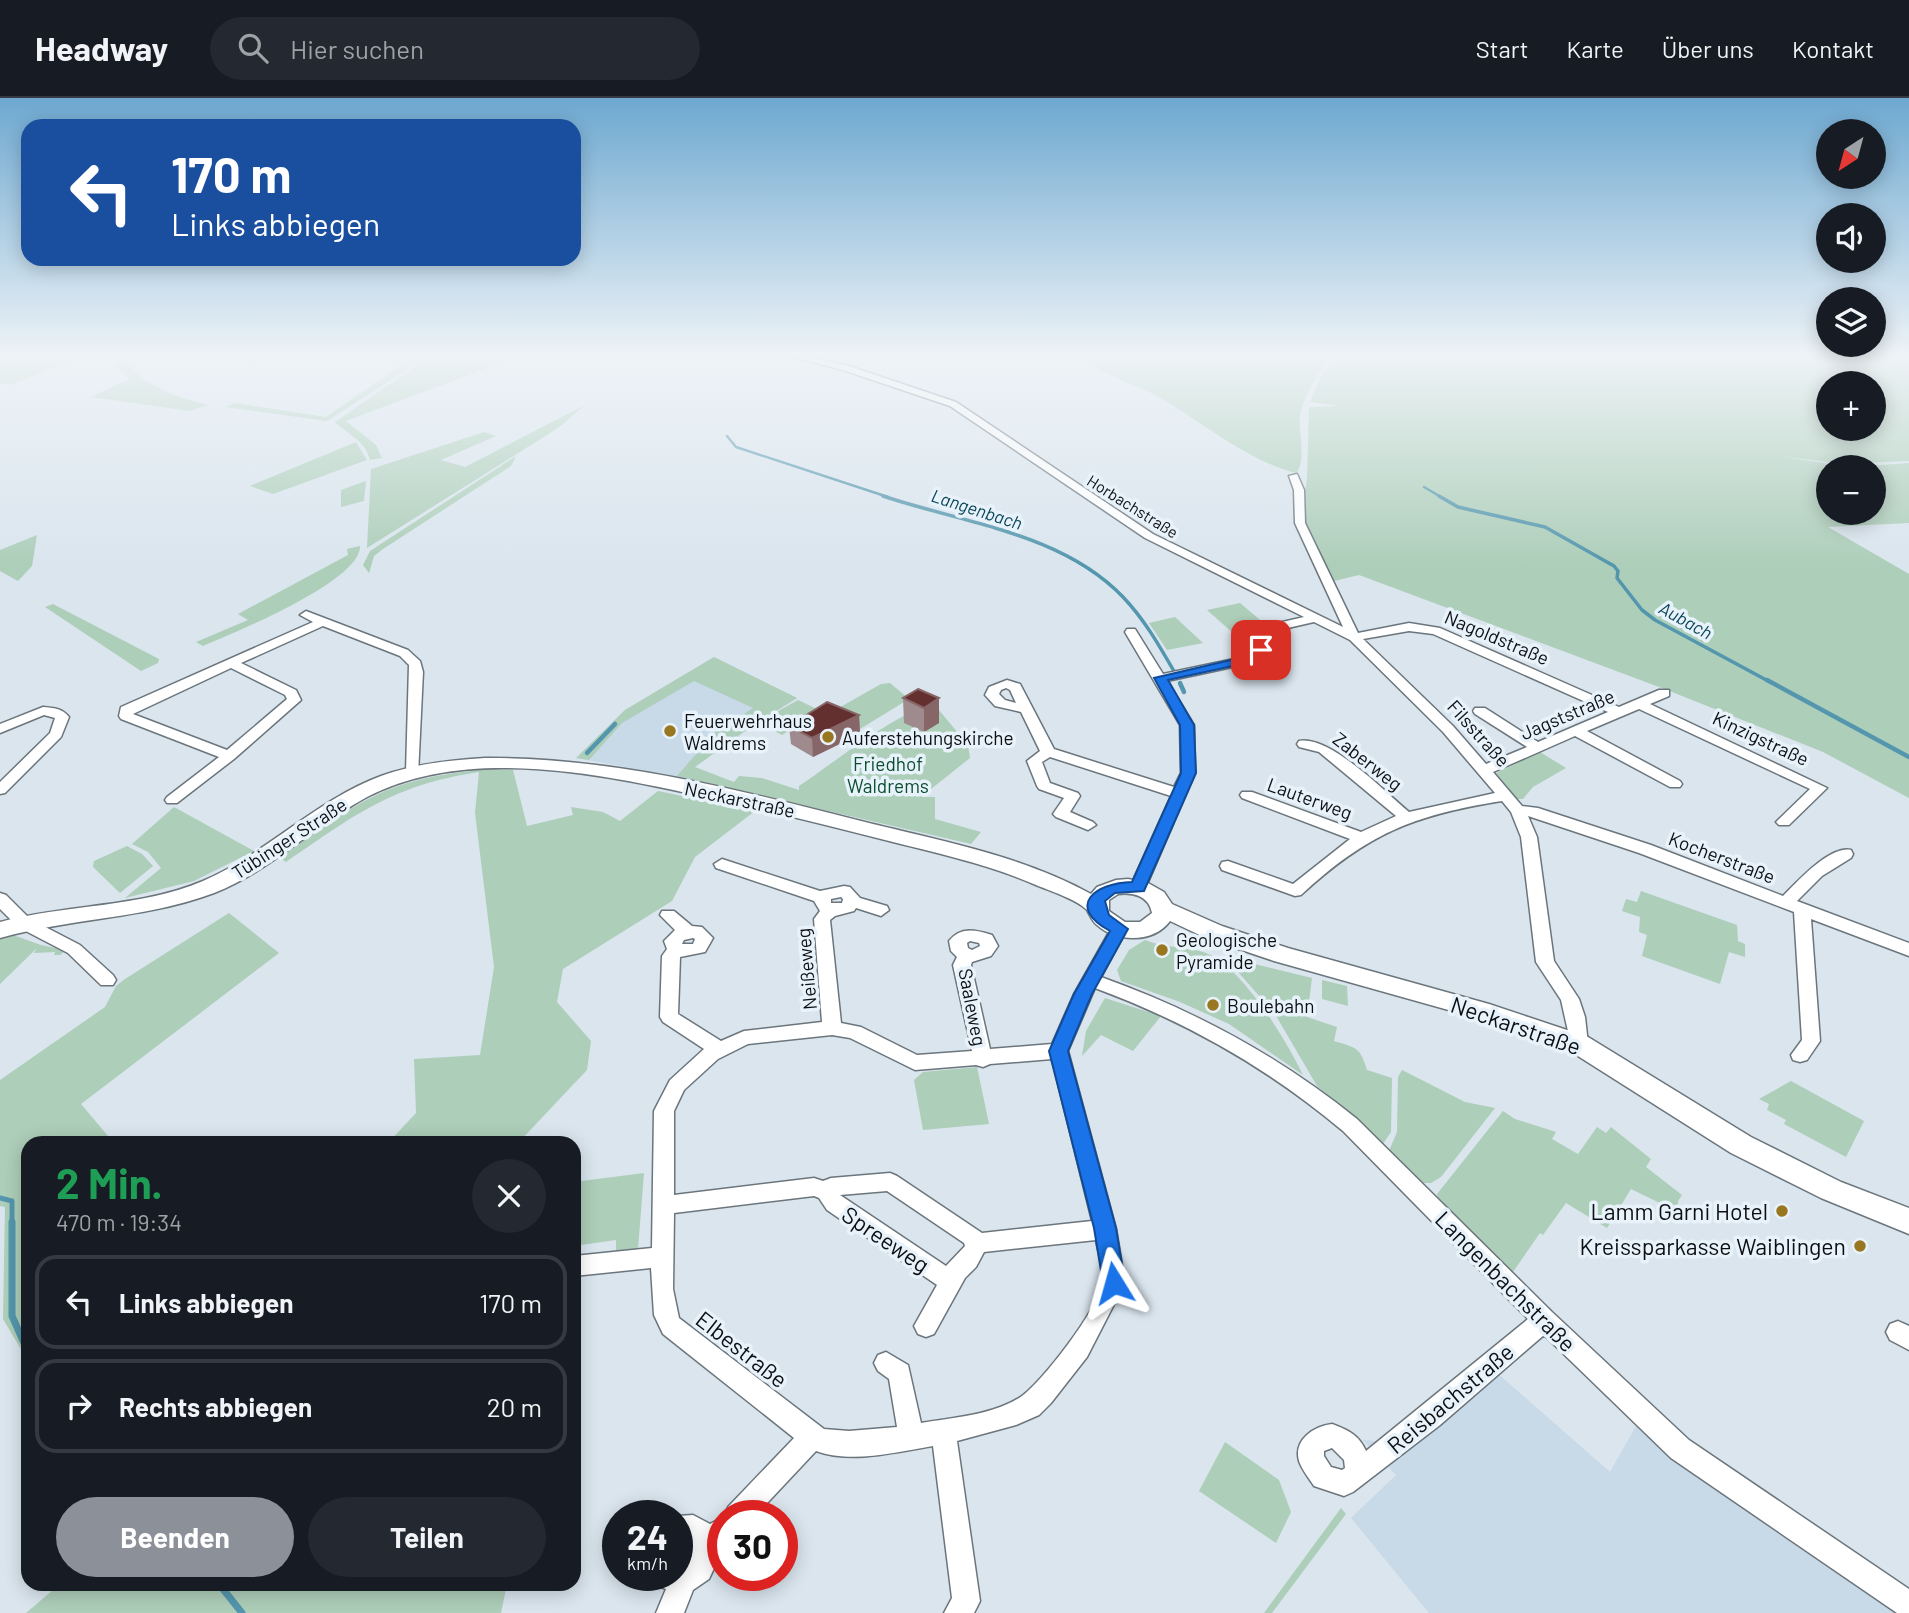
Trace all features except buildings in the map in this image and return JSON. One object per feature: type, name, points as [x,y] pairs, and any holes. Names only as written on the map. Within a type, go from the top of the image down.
[{"type":"street","name":"Horbachstraße","points":[[982,424],[1149,536],[1354,637]]},
{"type":"street","name":"Filsstraße","points":[[1294,476],[1299,490],[1300,523],[1354,637],[1485,770],[1512,804],[1529,837],[1545,962],[1570,999],[1579,1044]]},
{"type":"street","points":[[306,615],[404,653],[415,664],[417,685],[413,772]]},
{"type":"street","points":[[1160,678],[1257,657],[1261,650],[1246,634],[1314,618]]},
{"type":"street","points":[[229,756],[126,716],[127,710],[322,622]]},
{"type":"street","name":"Nagoldstraße","points":[[1354,637],[1409,628],[1437,631],[1618,712]]},
{"type":"street","points":[[1132,632],[1187,725],[1188,773],[1138,887]]},
{"type":"street","points":[[172,800],[229,756],[294,699],[291,693],[233,664]]},
{"type":"street","name":"Jagststraße","points":[[1485,770],[1664,693]]},
{"type":"street","name":"Kinzigstraße","points":[[1640,704],[1820,788],[1784,822]]},
{"type":"street","points":[[1028,710],[1048,752],[1180,794]]},
{"type":"street","points":[[0,729],[43,711],[58,713],[62,717],[56,734],[0,790]]},
{"type":"street","points":[[1480,711],[1538,748]]},
{"type":"street","points":[[1578,732],[1675,784]]},
{"type":"street","name":"Zaberweg","points":[[1304,744],[1324,749],[1405,816]]},
{"type":"street","points":[[1048,752],[1034,761],[1044,786],[1073,796],[1061,814],[1088,825]]},
{"type":"street","name":"Neckarstraße","points":[[413,772],[476,763],[518,763],[622,775],[769,804],[952,850],[1060,886],[1096,906]]},
{"type":"street","name":"Tübinger Straße","points":[[0,930],[24,923],[162,901],[197,892],[241,871],[349,799],[413,772]]},
{"type":"street","name":"Lauterweg","points":[[1247,795],[1359,837]]},
{"type":"street","points":[[1228,866],[1295,891],[1332,856],[1359,837],[1405,816],[1512,804]]},
{"type":"street","name":"Kocherstraße","points":[[1512,804],[1645,849],[1909,950]]},
{"type":"street","points":[[1800,1055],[1811,1041],[1794,907],[1816,872],[1845,854]]},
{"type":"street","points":[[722,863],[827,904]]},
{"type":"street","name":"Neckarstraße","points":[[1060,886],[1111,888]]},
{"type":"street","points":[[1138,887],[1154,895],[1158,918],[1134,931],[1119,929],[1102,919],[1096,906],[1102,893],[1111,888],[1138,887]]},
{"type":"street","points":[[0,899],[24,923],[74,948],[107,980]]},
{"type":"street","name":"Neißeweg","points":[[832,1028],[822,919],[827,904],[844,909],[852,901],[881,910]]},
{"type":"street","points":[[668,915],[687,931],[673,941],[676,950],[671,956],[669,1017],[719,1049]]},
{"type":"street","name":"Neckarstraße","points":[[1158,918],[1489,1013],[1579,1044],[1741,1145],[1831,1189],[1909,1222]]},
{"type":"street","points":[[752,1500],[812,1437],[833,1443],[911,1436],[1015,1415],[1048,1387],[1100,1311],[1114,1283],[1105,1228],[1059,1051],[1119,929]]},
{"type":"street","name":"Saaleweg","points":[[960,943],[962,965],[984,1060]]},
{"type":"street","name":"Langenbachstraße","points":[[1092,980],[1144,998],[1224,1034],[1319,1098],[1350,1125],[1544,1320],[1680,1449],[1909,1605]]},
{"type":"street","name":"Elbestraße","points":[[812,1437],[671,1325],[665,1315],[662,1257],[664,1111],[677,1085],[719,1049],[744,1038],[832,1028],[854,1032],[915,1063],[984,1060],[1059,1051]]},
{"type":"street","name":"Spreeweg","points":[[664,1205],[814,1187],[825,1191],[834,1204],[945,1278],[956,1273],[974,1253],[977,1244],[972,1236],[890,1182],[831,1187],[825,1191]]},
{"type":"street","points":[[977,1244],[1105,1228]]},
{"type":"street","points":[[581,1265],[662,1257]]},
{"type":"street","points":[[926,1326],[956,1273]]},
{"type":"street","name":"Reisbachstraße","points":[[1356,1475],[1431,1416],[1544,1320]]},
{"type":"street","points":[[886,1363],[900,1373],[911,1436]]},
{"type":"street","points":[[943,1431],[966,1601],[958,1613]]},
{"type":"street","points":[[693,1529],[707,1539]]},
{"type":"street","points":[[693,1575],[707,1556]]},
{"type":"street","points":[[670,1613],[672,1591]]},
{"type":"shaded area","points":[[714,657],[797,698],[721,746],[681,777],[576,758],[625,710]]},
{"type":"shaded area","points":[[1480,1358],[1610,1472],[1636,1426],[1909,1613],[1429,1613],[1351,1518],[1396,1475],[1363,1440],[1377,1441]]},
{"type":"green space","points":[[337,424],[349,424],[376,445],[382,458],[370,460],[360,443]]},
{"type":"green space","points":[[549,424],[563,424],[367,548],[371,469],[484,432],[496,436],[441,460],[465,467]]},
{"type":"green space","points":[[1201,424],[1300,424],[1301,462],[1296,473],[1241,449]]},
{"type":"green space","points":[[1309,424],[1816,424],[1816,441],[1886,441],[1886,424],[1909,424],[1909,461],[1886,462],[1886,455],[1816,455],[1816,461],[1779,456],[1816,462],[1816,525],[1868,525],[1828,527],[1909,574],[1909,798],[1823,752],[1667,690],[1359,575],[1334,581],[1301,516],[1307,478]]},
{"type":"green space","points":[[356,442],[367,460],[273,494],[250,486]]},
{"type":"green space","points":[[516,456],[511,466],[374,556],[369,573],[363,565],[370,551]]},
{"type":"green space","points":[[1909,463],[1909,523],[1886,524],[1886,465]]},
{"type":"green space","points":[[366,481],[364,501],[341,507],[341,490]]},
{"type":"green space","points":[[37,535],[32,566],[18,581],[0,571],[0,550]]},
{"type":"green space","points":[[360,546],[355,560],[319,590],[267,618],[203,646],[196,642],[248,620],[238,614],[348,555],[347,549]]},
{"type":"green space","points":[[1240,603],[1266,625],[1233,633],[1207,610]]},
{"type":"green space","points":[[53,604],[159,659],[158,663],[141,671],[45,607]]},
{"type":"green space","points":[[1175,617],[1203,643],[1167,650],[1149,623]]},
{"type":"green space","name":"Friedhof Waldrems","points":[[714,657],[797,698],[762,720],[798,700],[821,711],[782,735],[758,722],[695,767],[734,782],[739,776],[762,778],[799,790],[799,786],[884,728],[918,709],[934,704],[968,745],[970,758],[921,797],[935,797],[935,819],[981,832],[971,844],[677,776],[697,753],[703,754],[708,747],[702,746],[709,737],[753,708],[694,681],[622,723],[589,760],[576,758],[625,710]]},
{"type":"green space","points":[[890,683],[909,699],[860,729],[828,714],[881,684]]},
{"type":"green space","points":[[1540,752],[1566,768],[1533,787],[1523,799],[1517,799],[1496,773]]},
{"type":"green space","points":[[480,770],[513,770],[527,826],[573,815],[571,807],[603,812],[620,821],[658,791],[755,811],[695,857],[672,901],[563,969],[557,1002],[591,1041],[587,1070],[525,1136],[395,1136],[416,1113],[414,1059],[480,1055],[494,967],[475,813],[479,772],[422,785],[399,794],[355,816],[286,862],[280,858],[372,797],[419,780]]},
{"type":"green space","points":[[174,807],[254,851],[194,881],[125,898],[161,868],[148,852],[132,844]]},
{"type":"green space","points":[[127,846],[142,854],[153,866],[120,893],[93,867],[94,861]]},
{"type":"green space","points":[[1641,891],[1737,925],[1738,941],[1745,944],[1745,957],[1729,952],[1720,984],[1642,956],[1647,935],[1639,932],[1640,917],[1622,911],[1626,899],[1637,902]]},
{"type":"green space","points":[[229,913],[279,953],[81,1104],[108,1136],[21,1136],[21,1349],[3,1319],[5,1207],[0,1206],[0,1080],[105,1007],[116,986]]},
{"type":"green space","points":[[13,935],[66,950],[60,955],[54,955],[55,952],[34,953],[37,948],[0,984],[0,938]]},
{"type":"green space","points":[[1145,940],[1203,952],[1232,971],[1274,1024],[1303,1075],[1229,1024],[1180,1002],[1121,981],[1117,970],[1129,950]]},
{"type":"green space","points":[[1234,959],[1312,978],[1307,1017],[1337,1027],[1334,1041],[1348,1045],[1360,1053],[1367,1070],[1392,1078],[1391,1132],[1383,1144],[1317,1086],[1275,1014],[1230,963]]},
{"type":"green space","points":[[1322,980],[1347,986],[1348,1006],[1322,999]]},
{"type":"green space","points":[[1105,998],[1161,1016],[1133,1051],[1101,1035],[1082,1056],[1086,1031]]},
{"type":"green space","points":[[977,1067],[989,1124],[923,1130],[914,1080],[923,1072]]},
{"type":"green space","points":[[1402,1070],[1465,1102],[1495,1108],[1441,1177],[1431,1183],[1421,1183],[1389,1151],[1397,1132],[1398,1077]]},
{"type":"green space","points":[[1791,1081],[1864,1121],[1846,1157],[1784,1124],[1786,1120],[1767,1110],[1769,1104],[1759,1099]]},
{"type":"green space","points":[[1503,1111],[1515,1119],[1556,1132],[1552,1139],[1578,1154],[1597,1127],[1606,1133],[1611,1127],[1651,1159],[1646,1167],[1682,1195],[1678,1201],[1678,1212],[1631,1189],[1607,1228],[1566,1203],[1543,1235],[1540,1233],[1513,1272],[1438,1200],[1437,1194]]},
{"type":"green space","points":[[644,1173],[638,1249],[616,1253],[616,1240],[581,1245],[581,1181]]},
{"type":"green space","points":[[1225,1442],[1279,1480],[1291,1512],[1276,1543],[1199,1491]]},
{"type":"green space","points":[[1341,1508],[1346,1514],[1272,1613],[1264,1613]]},
{"type":"green space","points":[[52,1591],[506,1591],[501,1613],[26,1613]]},
{"type":"waterway","name":"Langenbach","points":[[727,436],[736,447],[888,497]]},
{"type":"waterway","name":"Aubach","points":[[1424,487],[1441,497]]},
{"type":"waterway","name":"Langenbach","points":[[883,496],[1010,533],[1071,558],[1098,575],[1123,597],[1145,624],[1175,673]]},
{"type":"waterway","name":"Aubach","points":[[1439,496],[1458,507],[1545,527],[1614,566],[1618,571],[1617,578],[1642,610],[1655,620],[1770,682]]},
{"type":"waterway","name":"Aubach","points":[[1767,680],[1909,757]]},
{"type":"waterway","name":"Langenbach","points":[[1180,683],[1184,692]]},
{"type":"waterway","points":[[587,753],[615,724]]},
{"type":"waterway","points":[[0,1198],[12,1201],[12,1316],[21,1336]]},
{"type":"waterway","points":[[225,1591],[242,1613]]},
{"type":"place","name":"Feuerwehrhaus Waldrems","points":[[670,731]]},
{"type":"place","name":"Auferstehungskirche","points":[[828,737]]},
{"type":"place","name":"Geologische Pyramide","points":[[1162,950]]},
{"type":"place","name":"Boulebahn","points":[[1213,1005]]},
{"type":"place","name":"Lamm Garni Hotel","points":[[1782,1211]]},
{"type":"place","name":"Kreissparkasse Waiblingen","points":[[1860,1246]]},
{"type":"route","points":[[1114,1283],[1105,1228],[1059,1051],[1083,994],[1119,929],[1102,919],[1096,906],[1098,899],[1111,888],[1138,887],[1188,773],[1187,725],[1160,678],[1257,657],[1261,655],[1261,650]]}]
